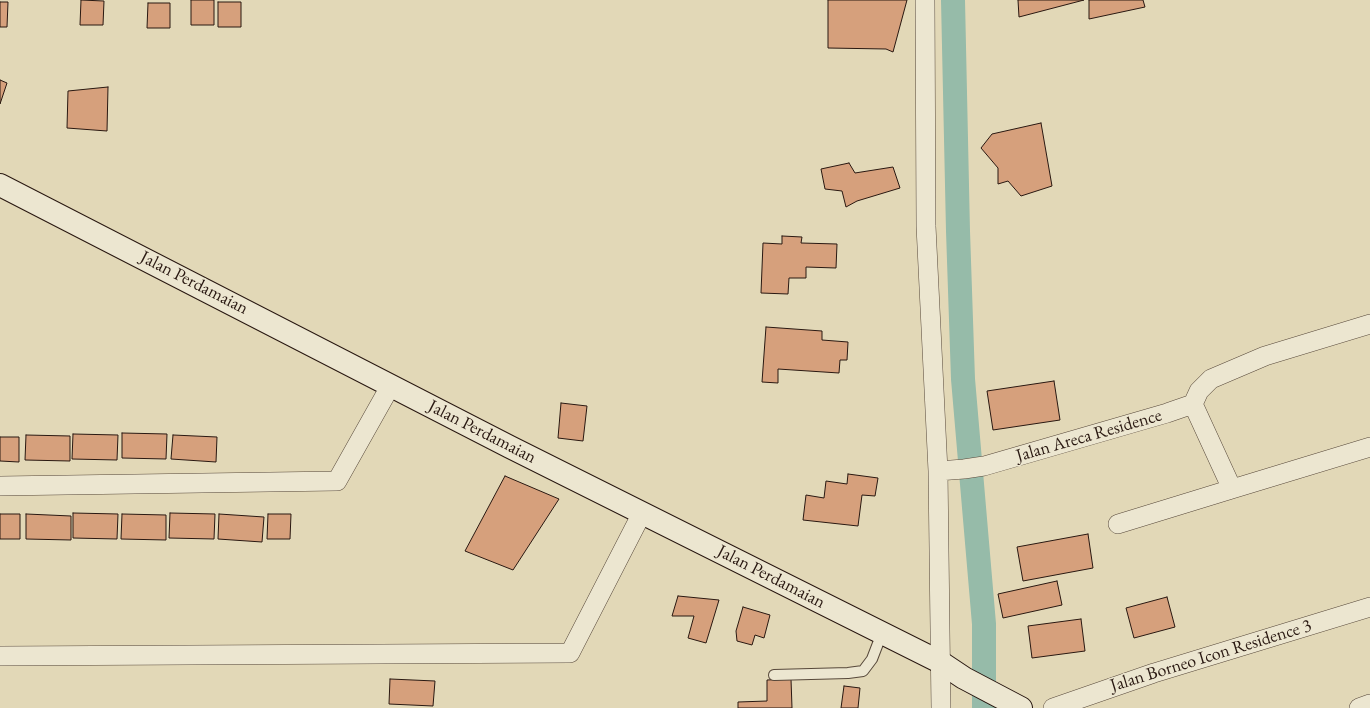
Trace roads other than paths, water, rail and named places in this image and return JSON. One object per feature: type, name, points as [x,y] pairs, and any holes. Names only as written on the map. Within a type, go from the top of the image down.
[{"type":"street","points":[[925,0],[926,226],[938,471],[941,708]]},
{"type":"street","name":"Jalan Perdamaian","points":[[0,185],[510,447],[940,662],[964,678],[1021,708]]},
{"type":"street","points":[[1232,489],[1193,404],[1199,391],[1211,379],[1265,356],[1370,324]]},
{"type":"street","points":[[0,486],[337,481],[391,385]]},
{"type":"street","name":"Jalan Areca Residence","points":[[938,471],[984,466],[1167,413],[1193,404]]},
{"type":"street","points":[[1118,524],[1370,447]]},
{"type":"street","points":[[0,656],[570,653],[642,513]]},
{"type":"street","name":"Jalan Borneo Icon Residence 3","points":[[1053,708],[1154,673],[1370,606]]},
{"type":"street","points":[[1358,708],[1370,704]]},
{"type":"lane","points":[[774,675],[848,673],[863,671],[872,659],[882,633]]},
{"type":"waterway","points":[[953,0],[963,379],[984,624],[984,708]]}]
